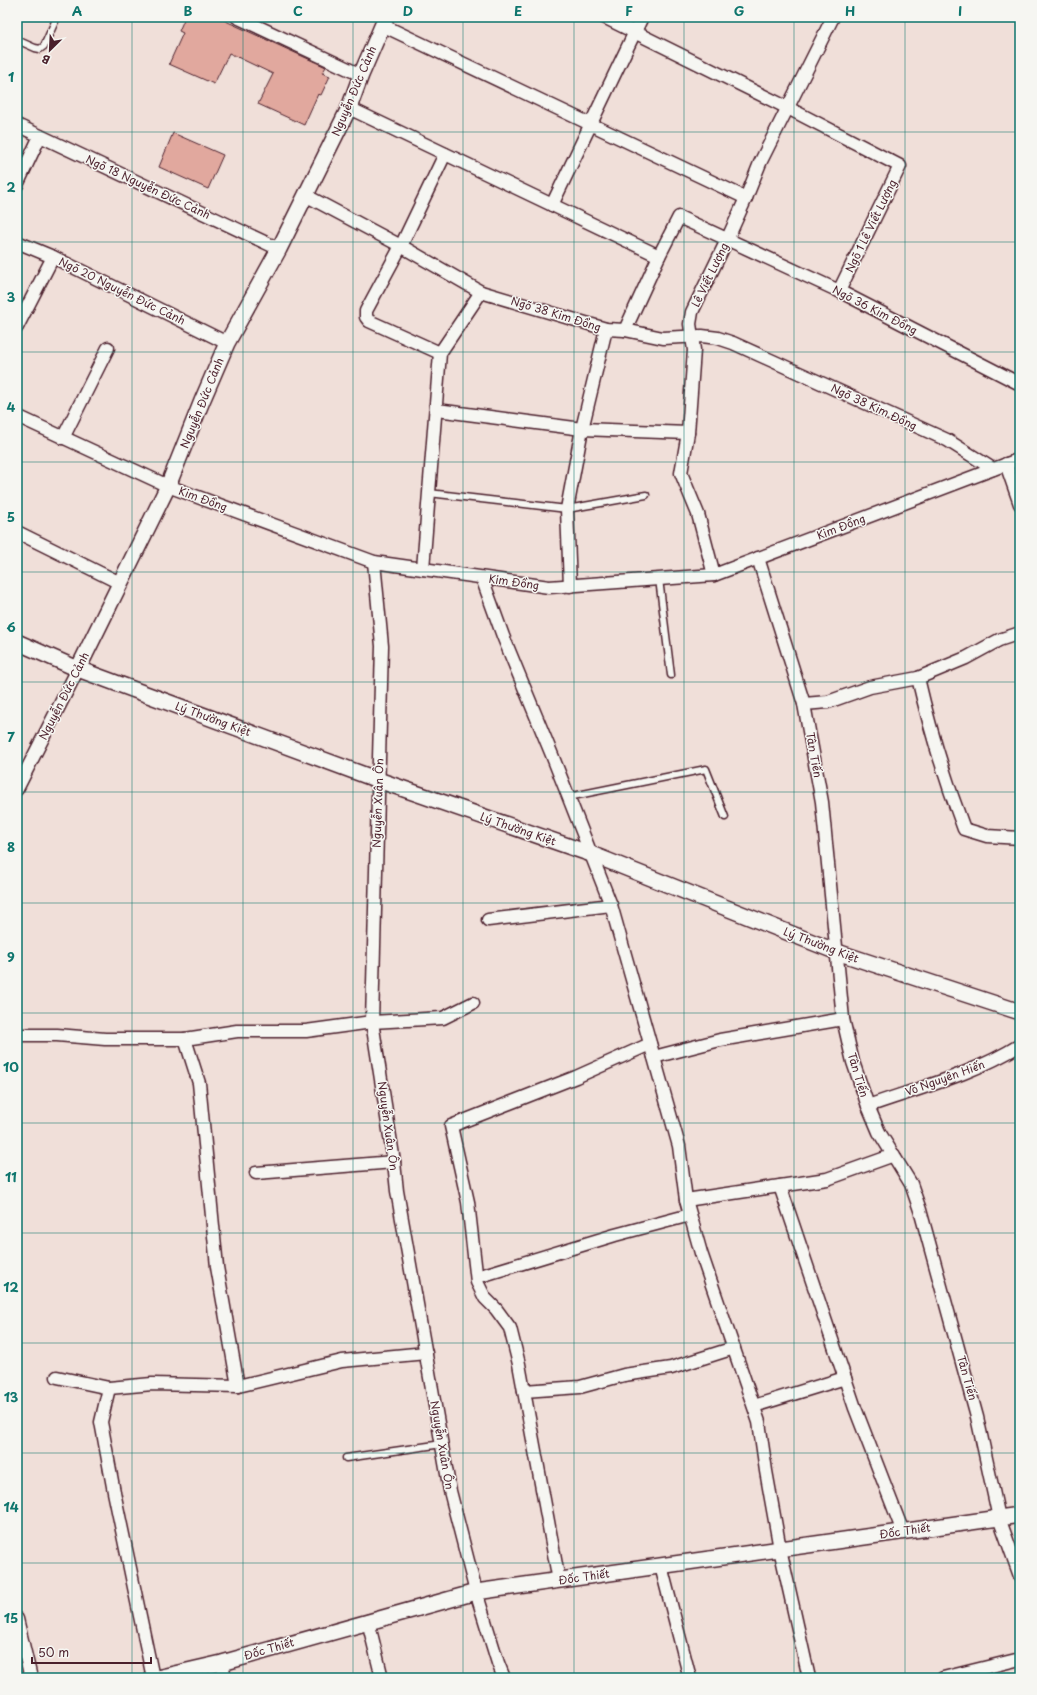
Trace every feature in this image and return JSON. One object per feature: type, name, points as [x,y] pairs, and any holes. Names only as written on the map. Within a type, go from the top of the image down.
[{"type":"street","points":[[237,17],[361,75]]},
{"type":"street","points":[[604,17],[788,108]]},
{"type":"street","points":[[552,205],[642,17]]},
{"type":"street","name":"Lê Viết Lượng","points":[[714,575],[698,514],[681,473],[688,433],[694,350],[690,324],[692,312],[727,240],[760,163],[833,17]]},
{"type":"street","points":[[384,21],[590,124],[746,198]]},
{"type":"street","name":"Nguyễn Đức Cảnh","points":[[17,789],[168,486],[227,343],[279,249],[349,108],[384,21]]},
{"type":"street","points":[[349,108],[659,256],[625,330]]},
{"type":"street","name":"Ngõ 1 Lê Viết Lượng","points":[[788,108],[900,166],[839,291]]},
{"type":"street","name":"Ngõ 18 Nguyễn Đức Cảnh","points":[[17,125],[279,249]]},
{"type":"street","points":[[17,185],[40,136]]},
{"type":"street","points":[[440,353],[369,321],[366,317],[366,311],[401,246],[445,154]]},
{"type":"street","name":"Ngõ 38 Kim Đồng","points":[[305,195],[401,246],[481,292],[606,329],[625,330],[663,338],[691,335],[718,338],[733,343],[947,440],[993,468]]},
{"type":"street","name":"Ngõ 36 Kim Đồng","points":[[659,256],[679,217],[839,291],[1020,384]]},
{"type":"street","name":"Ngõ 20 Nguyễn Đức Cảnh","points":[[17,242],[53,257],[227,343]]},
{"type":"street","points":[[17,327],[53,257]]},
{"type":"street","points":[[423,569],[437,410],[440,353],[481,292]]},
{"type":"street","points":[[570,586],[567,509],[582,429],[606,329]]},
{"type":"street","points":[[63,438],[108,348]]},
{"type":"street","points":[[437,410],[582,429],[688,433]]},
{"type":"street","name":"Kim Đồng","points":[[17,416],[168,486],[374,562],[549,587],[714,575],[1020,458]]},
{"type":"street","points":[[1006,464],[1020,504]]},
{"type":"street","points":[[17,532],[120,583]]},
{"type":"street","name":"Tân Tiến","points":[[758,558],[804,704],[822,802],[843,1019],[852,1062],[879,1132],[911,1184],[932,1248],[977,1417],[999,1518],[1020,1576]]},
{"type":"street","name":"Nguyễn Xuân Ôn","points":[[374,562],[382,646],[372,1022],[394,1162],[397,1192],[450,1490],[476,1592],[504,1678]]},
{"type":"street","points":[[482,578],[503,636],[611,905],[679,1146],[686,1200],[690,1215],[701,1253],[759,1422],[780,1549],[809,1678]]},
{"type":"street","points":[[804,704],[828,702],[870,687],[918,678],[966,658],[1000,640],[1020,633]]},
{"type":"street","name":"Lý Thường Kiệt","points":[[17,642],[78,669],[378,780],[591,854],[837,952],[1020,1012]]},
{"type":"street","points":[[918,678],[945,779],[964,829],[987,836],[1020,838]]},
{"type":"street","points":[[488,920],[611,905]]},
{"type":"street","points":[[17,1036],[57,1035],[105,1039],[185,1038],[237,1031],[306,1031],[372,1022],[443,1018],[473,1003]]},
{"type":"street","points":[[654,1057],[720,1040],[843,1019]]},
{"type":"street","points":[[185,1038],[199,1083],[217,1267],[238,1386]]},
{"type":"street","points":[[559,1581],[524,1391],[510,1328],[496,1308],[485,1298],[477,1277],[468,1202],[452,1126],[576,1077],[650,1044]]},
{"type":"street","name":"Võ Nguyên Hiến","points":[[868,1106],[952,1077],[998,1059],[1020,1045]]},
{"type":"street","points":[[686,1200],[827,1178],[894,1155]]},
{"type":"street","points":[[256,1173],[394,1162]]},
{"type":"street","points":[[780,1186],[855,1408],[903,1532]]},
{"type":"street","points":[[477,1277],[615,1235],[690,1215]]},
{"type":"street","points":[[524,1391],[580,1386],[624,1376],[671,1368],[734,1348]]},
{"type":"street","points":[[57,1377],[109,1388],[152,1384],[238,1386],[342,1361],[426,1353]]},
{"type":"street","points":[[754,1406],[845,1378]]},
{"type":"street","points":[[109,1388],[101,1422],[153,1678]]},
{"type":"street","name":"Đốc Thiết","points":[[157,1678],[222,1662],[476,1592],[1020,1515]]},
{"type":"street","points":[[661,1566],[690,1678]]},
{"type":"street","points":[[17,1619],[31,1678]]},
{"type":"street","points":[[368,1621],[382,1678]]},
{"type":"street","points":[[943,1678],[1020,1659]]},
{"type":"street","points":[[222,1662],[225,1678]]},
{"type":"lane","points":[[17,40],[40,49],[44,46],[57,17]]},
{"type":"lane","points":[[429,493],[567,509],[646,495]]},
{"type":"lane","points":[[658,579],[671,675]]},
{"type":"lane","points":[[568,797],[706,769],[725,817]]},
{"type":"lane","points":[[346,1458],[442,1444]]},
{"type":"building","points":[[185,17],[217,17],[326,67],[322,73],[330,76],[321,95],[318,94],[304,125],[258,104],[273,74],[229,53],[214,84],[169,64],[183,33],[179,31]]},
{"type":"building","points":[[173,133],[223,155],[208,189],[159,167]]}]
